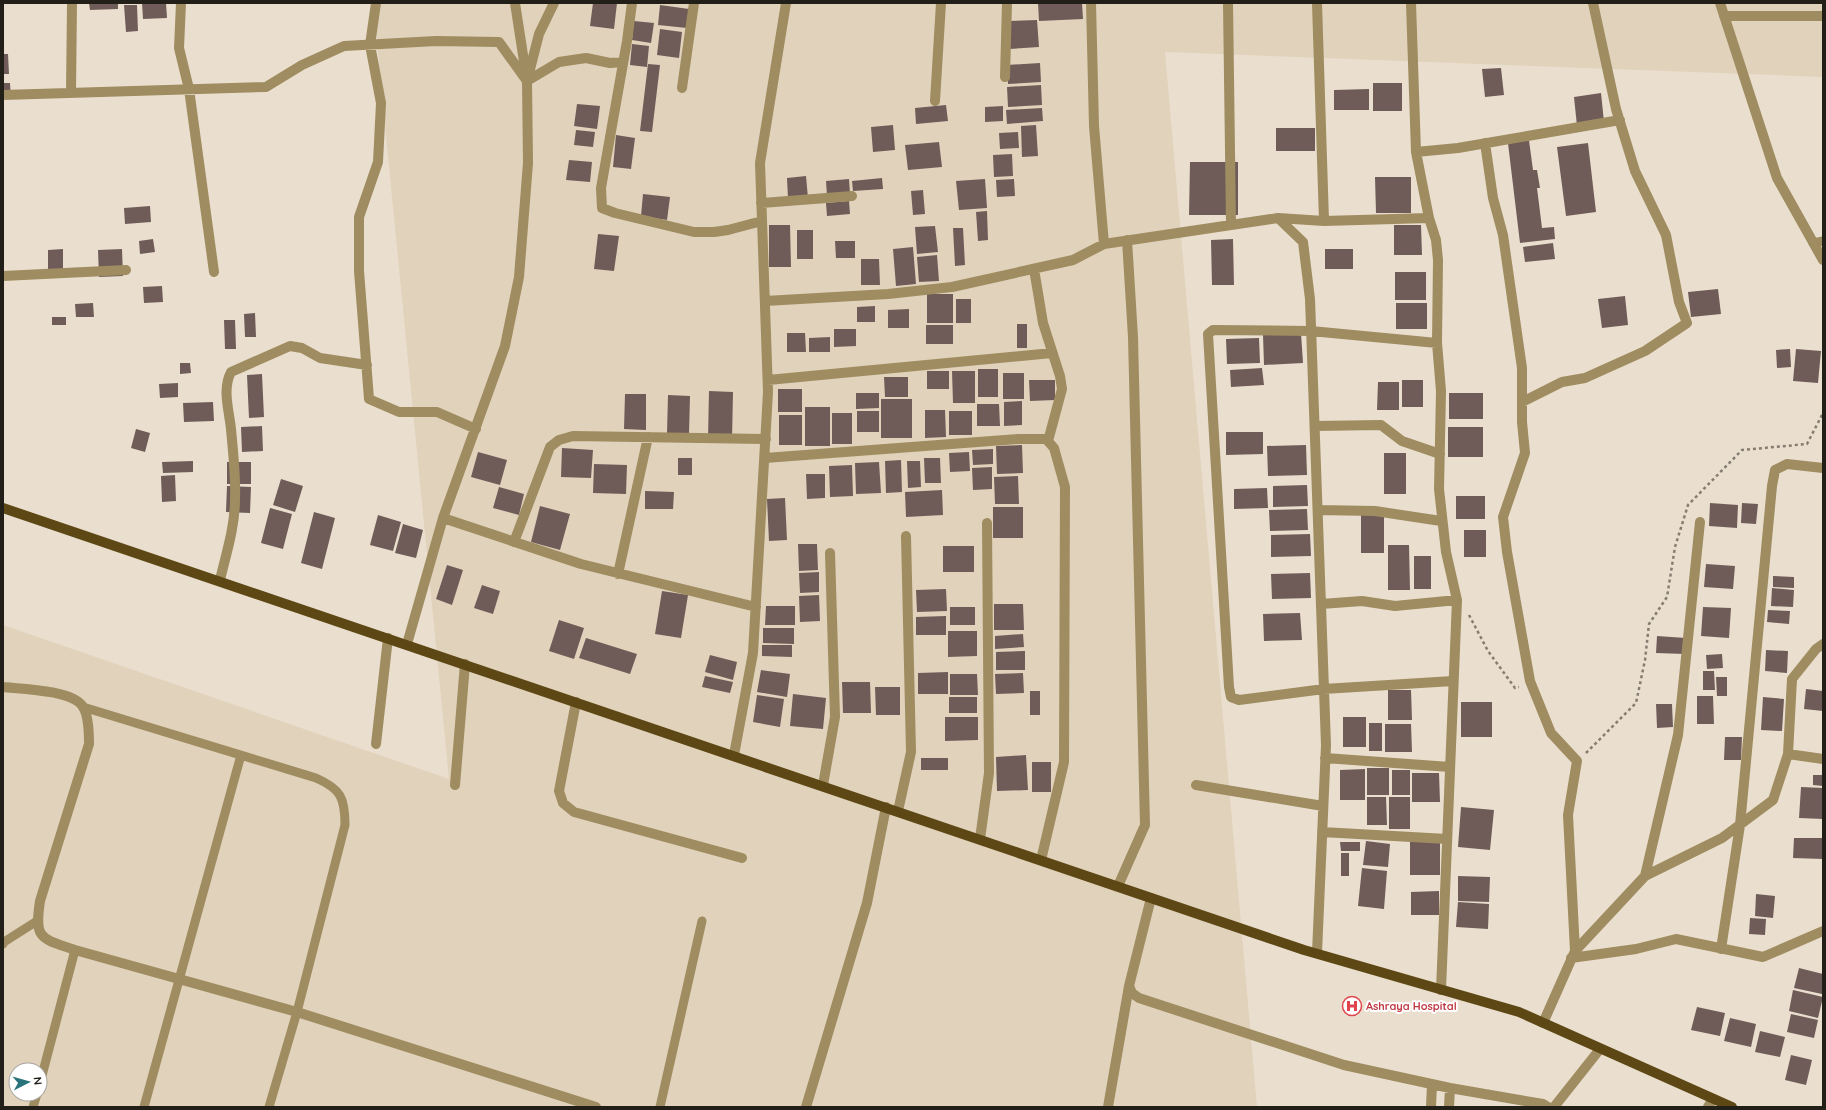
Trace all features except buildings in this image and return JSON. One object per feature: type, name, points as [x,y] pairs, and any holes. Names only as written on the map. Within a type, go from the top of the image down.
[{"type":"main road","points":[[3,508],[220,580],[1317,954],[1518,1012],[1600,1049],[1711,1103],[1732,1107]]},
{"type":"street","points":[[71,92],[72,3]]},
{"type":"street","points":[[181,3],[179,48],[189,89],[214,272]]},
{"type":"street","points":[[376,3],[370,45],[381,103],[378,162],[359,217],[359,271],[369,399],[399,412],[437,412],[476,429]]},
{"type":"street","points":[[407,644],[443,518],[505,346],[519,277],[528,163],[527,81],[515,3]]},
{"type":"street","points":[[527,81],[539,34],[554,3]]},
{"type":"street","points":[[632,3],[601,188],[602,208],[615,213],[694,232],[728,230],[762,221]]},
{"type":"street","points":[[682,88],[694,3]]},
{"type":"street","points":[[734,755],[753,653],[766,439],[768,380],[760,163],[786,3]]},
{"type":"street","points":[[935,101],[941,3]]},
{"type":"street","points":[[1004,76],[1007,3]]},
{"type":"street","points":[[1091,3],[1094,126],[1104,244]]},
{"type":"street","points":[[1228,3],[1231,225]]},
{"type":"street","points":[[1317,3],[1324,221]]},
{"type":"street","points":[[1411,3],[1416,152],[1429,218],[1436,240],[1438,260],[1437,343],[1441,391],[1439,489],[1441,521],[1446,552],[1457,600],[1441,990]]},
{"type":"street","points":[[1522,402],[1562,382],[1585,378],[1645,351],[1687,322],[1679,302],[1666,235],[1635,171],[1598,34],[1593,3]]},
{"type":"street","points":[[1720,3],[1777,178],[1818,242],[1823,260]]},
{"type":"street","points":[[1724,16],[1823,16]]},
{"type":"street","points":[[3,95],[266,87],[302,65],[344,46],[436,41],[499,42],[527,81]]},
{"type":"street","points":[[527,81],[559,62],[586,58],[610,63],[623,62]]},
{"type":"street","points":[[1416,152],[1485,143],[1620,120]]},
{"type":"street","points":[[1485,143],[1493,198],[1504,235],[1522,368],[1525,453],[1503,517],[1507,552],[1530,681],[1551,733],[1577,762],[1568,815],[1573,954]]},
{"type":"street","points":[[761,203],[852,196]]},
{"type":"street","points":[[1278,218],[1303,242],[1310,299],[1312,331],[1325,758],[1317,954]]},
{"type":"street","points":[[765,301],[888,294],[952,287],[1073,260],[1104,244],[1278,218],[1324,221],[1429,218]]},
{"type":"street","points":[[1118,886],[1145,825],[1133,337],[1128,240]]},
{"type":"street","points":[[1034,269],[1043,323],[1060,376],[1062,390],[1048,441]]},
{"type":"street","points":[[3,276],[126,270]]},
{"type":"street","points":[[1437,343],[1312,331],[1213,330],[1208,334],[1229,687],[1232,697],[1239,700],[1324,689],[1454,681]]},
{"type":"street","points":[[220,580],[233,526],[235,499],[231,430],[226,393],[227,380],[231,372],[290,346],[302,348],[320,358],[367,365]]},
{"type":"street","points":[[768,380],[1052,353]]},
{"type":"street","points":[[1315,426],[1381,425],[1402,441],[1440,454]]},
{"type":"street","points":[[514,542],[550,447],[559,440],[573,436],[766,439]]},
{"type":"street","points":[[618,574],[648,437]]},
{"type":"street","points":[[765,458],[1019,439],[1046,439],[1054,448],[1064,487],[1064,762],[1041,860]]},
{"type":"street","points":[[1721,949],[1740,825],[1772,486],[1775,470],[1787,464],[1823,468]]},
{"type":"street","points":[[1318,510],[1375,511],[1441,521]]},
{"type":"street","points":[[443,518],[581,564],[756,607]]},
{"type":"street","points":[[1645,876],[1678,735],[1700,522]]},
{"type":"street","points":[[980,839],[989,772],[987,523]]},
{"type":"street","points":[[898,811],[911,752],[906,536]]},
{"type":"street","points":[[823,785],[835,717],[830,553]]},
{"type":"street","points":[[1321,604],[1362,601],[1395,606],[1457,600]]},
{"type":"street","points":[[376,744],[388,638]]},
{"type":"street","points":[[1543,1023],[1573,954],[1645,876],[1722,838],[1773,800],[1788,754],[1792,679],[1816,649],[1823,644]]},
{"type":"street","points":[[455,785],[465,664]]},
{"type":"street","points":[[3,687],[57,693],[71,697],[83,707],[89,727],[89,744],[40,900],[37,921],[40,933],[45,940],[75,950],[180,978],[297,1012],[596,1107]]},
{"type":"street","points":[[576,702],[559,791],[563,803],[574,812],[742,858]]},
{"type":"street","points":[[1788,754],[1823,759]]},
{"type":"street","points":[[1325,758],[1450,767]]},
{"type":"street","points":[[1196,786],[1323,806]]},
{"type":"street","points":[[806,1107],[867,903],[886,807]]},
{"type":"street","points":[[1322,832],[1447,839]]},
{"type":"street","points":[[1108,1107],[1129,986],[1151,898]]},
{"type":"street","points":[[1573,954],[1636,949],[1676,939],[1763,957],[1823,931]]},
{"type":"street","points":[[1129,986],[1132,993],[1139,998],[1336,1063],[1450,1088],[1542,1104],[1548,1107]]},
{"type":"street","points":[[1554,1107],[1600,1049]]},
{"type":"street","points":[[1431,1107],[1432,1084]]},
{"type":"street","points":[[1450,1088],[1450,1107]]},
{"type":"lane","points":[[83,707],[316,778],[332,785],[341,796],[345,810],[344,825],[297,1012],[269,1107]]},
{"type":"lane","points":[[144,1107],[241,755]]},
{"type":"lane","points":[[3,944],[37,921]]},
{"type":"lane","points":[[660,1107],[702,921]]},
{"type":"lane","points":[[46,1062],[75,950]]},
{"type":"path","points":[[1457,600],[1471,618],[1488,651],[1516,688],[1530,681]]},
{"type":"shaded area","points":[[373,3],[1823,3],[1823,77],[1165,52],[1257,1107],[3,1107],[3,625],[449,779]]},
{"type":"place","name":"Ashraya Hospital","points":[[1352,1006]]}]
